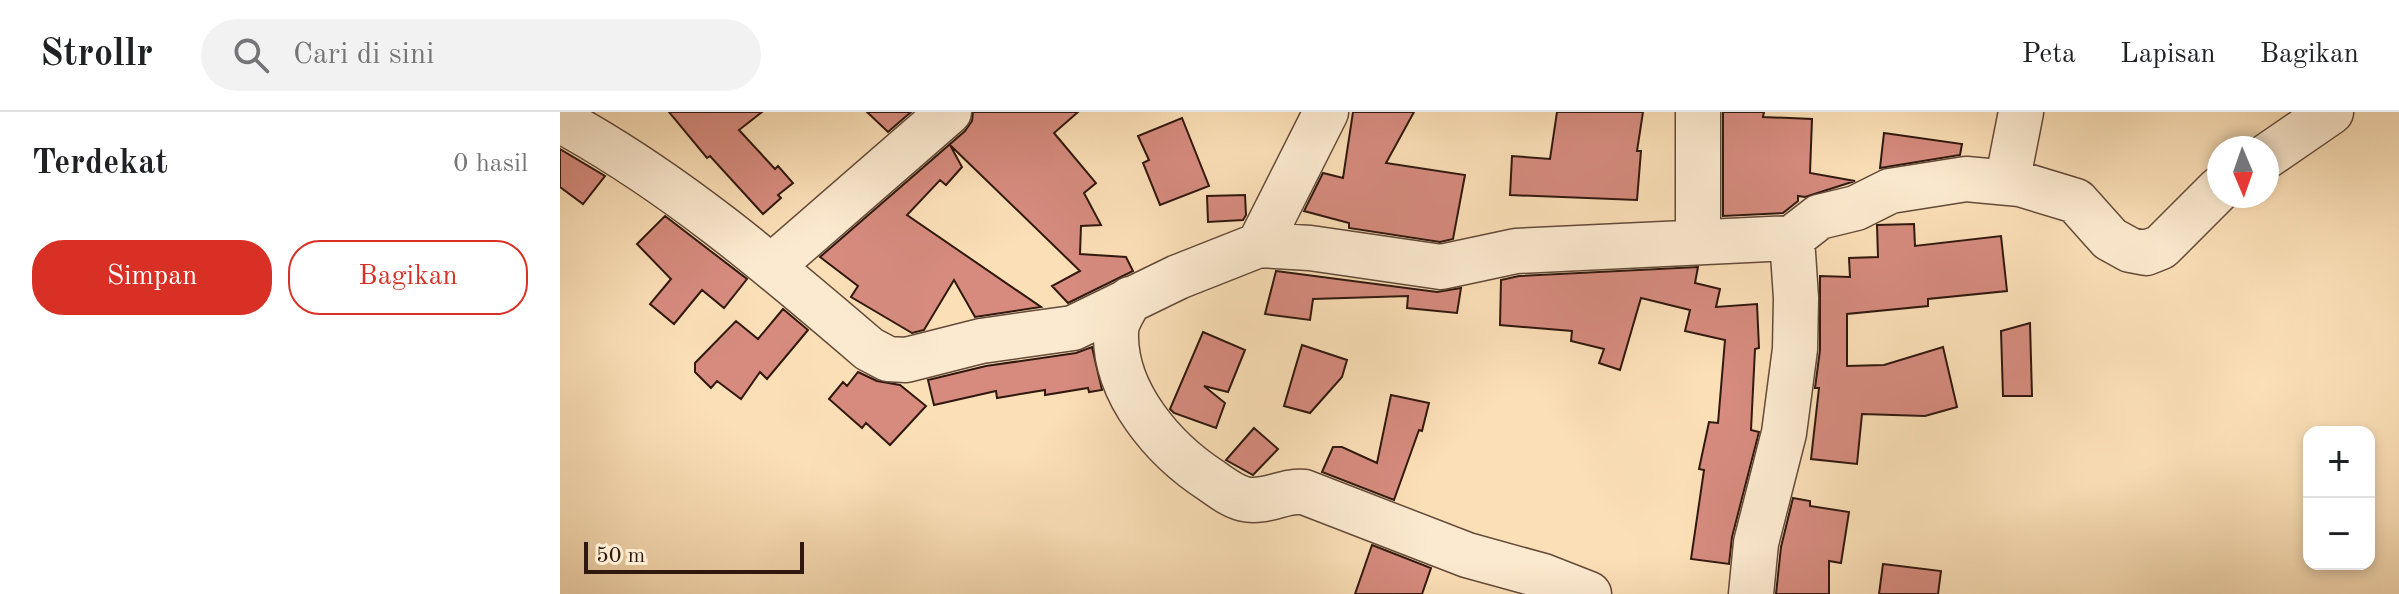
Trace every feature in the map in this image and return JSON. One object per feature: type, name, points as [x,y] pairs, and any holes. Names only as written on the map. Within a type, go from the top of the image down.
[{"type":"street","points":[[772,266],[949,112]]},
{"type":"street","points":[[1259,245],[1326,112]]},
{"type":"street","points":[[1698,112],[1698,240]]},
{"type":"street","points":[[2007,183],[2021,112]]},
{"type":"street","points":[[2279,148],[2331,112]]},
{"type":"street","points":[[560,120],[681,195],[772,266],[869,349],[893,361],[981,341],[1073,328],[1130,299],[1259,245],[1310,248],[1441,267],[1516,251],[1698,240],[1792,238],[1819,217],[1856,208],[1890,191],[1966,179],[2020,184],[2076,201],[2110,239],[2138,253],[2161,247],[2207,201]]},
{"type":"street","points":[[1751,594],[1756,543],[1784,433],[1793,362],[1796,298],[1792,238]]},
{"type":"street","points":[[1130,299],[1115,328],[1116,350],[1134,400],[1171,449],[1194,470],[1234,495],[1255,501],[1291,491],[1304,492],[1467,555],[1543,576],[1589,594]]},
{"type":"building","points":[[669,112],[762,112],[739,130],[775,169],[778,166],[793,183],[778,195],[781,198],[763,214],[710,156],[707,158]]},
{"type":"building","points":[[867,112],[911,112],[888,132]]},
{"type":"building","points":[[973,112],[1078,112],[1054,133],[1096,183],[1084,193],[1101,225],[1081,226],[1080,254],[1126,257],[1133,271],[1068,303],[1052,286],[1080,271],[950,145],[962,167],[946,185],[940,180],[907,215],[1041,307],[975,317],[954,280],[924,330],[912,333],[851,297],[858,286],[820,257],[965,131],[972,121]]},
{"type":"building","points":[[1353,112],[1414,112],[1386,163],[1465,175],[1453,239],[1440,242],[1349,228],[1349,223],[1304,211],[1323,173],[1343,178]]},
{"type":"building","points":[[1557,112],[1643,112],[1637,151],[1641,151],[1637,200],[1510,195],[1512,156],[1550,159]]},
{"type":"building","points":[[1723,112],[1764,112],[1763,117],[1812,119],[1810,173],[1855,181],[1805,197],[1798,196],[1798,201],[1783,213],[1723,216]]},
{"type":"building","points":[[1182,118],[1209,186],[1160,205],[1143,163],[1149,160],[1138,136]]},
{"type":"building","points":[[1884,133],[1962,144],[1960,155],[1880,168]]},
{"type":"building","points":[[560,149],[605,176],[583,204],[560,187]]},
{"type":"building","points":[[1245,195],[1246,215],[1243,220],[1208,222],[1207,196]]},
{"type":"building","points":[[665,216],[747,279],[724,308],[702,290],[674,324],[650,304],[671,279],[637,244]]},
{"type":"building","points":[[1914,224],[1915,246],[2001,236],[2007,291],[1928,299],[1928,306],[1847,314],[1847,366],[1884,365],[1943,347],[1957,407],[1925,416],[1862,414],[1857,464],[1811,459],[1819,388],[1815,388],[1820,350],[1820,276],[1850,277],[1849,258],[1878,257],[1877,225]]},
{"type":"building","points":[[1698,267],[1695,283],[1720,289],[1716,307],[1757,304],[1759,348],[1755,349],[1751,430],[1759,432],[1732,537],[1729,564],[1691,559],[1704,470],[1699,469],[1709,422],[1718,423],[1725,340],[1685,331],[1690,310],[1641,298],[1620,370],[1599,363],[1604,349],[1571,341],[1572,331],[1500,325],[1501,280],[1519,276]]},
{"type":"building","points":[[1276,271],[1437,292],[1461,288],[1457,313],[1407,308],[1408,296],[1313,299],[1310,320],[1265,314]]},
{"type":"building","points":[[783,309],[808,330],[767,379],[760,372],[741,399],[717,381],[711,388],[695,372],[695,363],[736,321],[758,339]]},
{"type":"building","points":[[2030,323],[2032,396],[2003,396],[2001,331]]},
{"type":"building","points":[[1203,332],[1245,350],[1228,392],[1204,386],[1225,403],[1216,428],[1170,409]]},
{"type":"building","points":[[1302,345],[1347,360],[1342,377],[1310,413],[1284,406]]},
{"type":"building","points":[[1092,347],[1102,390],[1089,392],[1088,388],[1045,395],[1045,390],[997,398],[996,391],[934,405],[928,380],[986,366],[1076,353]]},
{"type":"building","points":[[858,372],[877,381],[900,385],[926,406],[890,445],[866,423],[862,428],[829,399],[843,382],[847,386]]},
{"type":"building","points":[[1391,395],[1429,403],[1422,431],[1419,430],[1394,500],[1322,472],[1333,447],[1342,447],[1377,463]]},
{"type":"building","points":[[1254,428],[1278,449],[1253,475],[1226,460]]},
{"type":"building","points":[[1793,498],[1810,501],[1810,506],[1849,512],[1841,563],[1829,561],[1829,594],[1776,594],[1781,547]]},
{"type":"building","points":[[1372,545],[1431,568],[1422,594],[1355,594]]},
{"type":"building","points":[[1883,564],[1941,571],[1938,594],[1879,594]]}]
